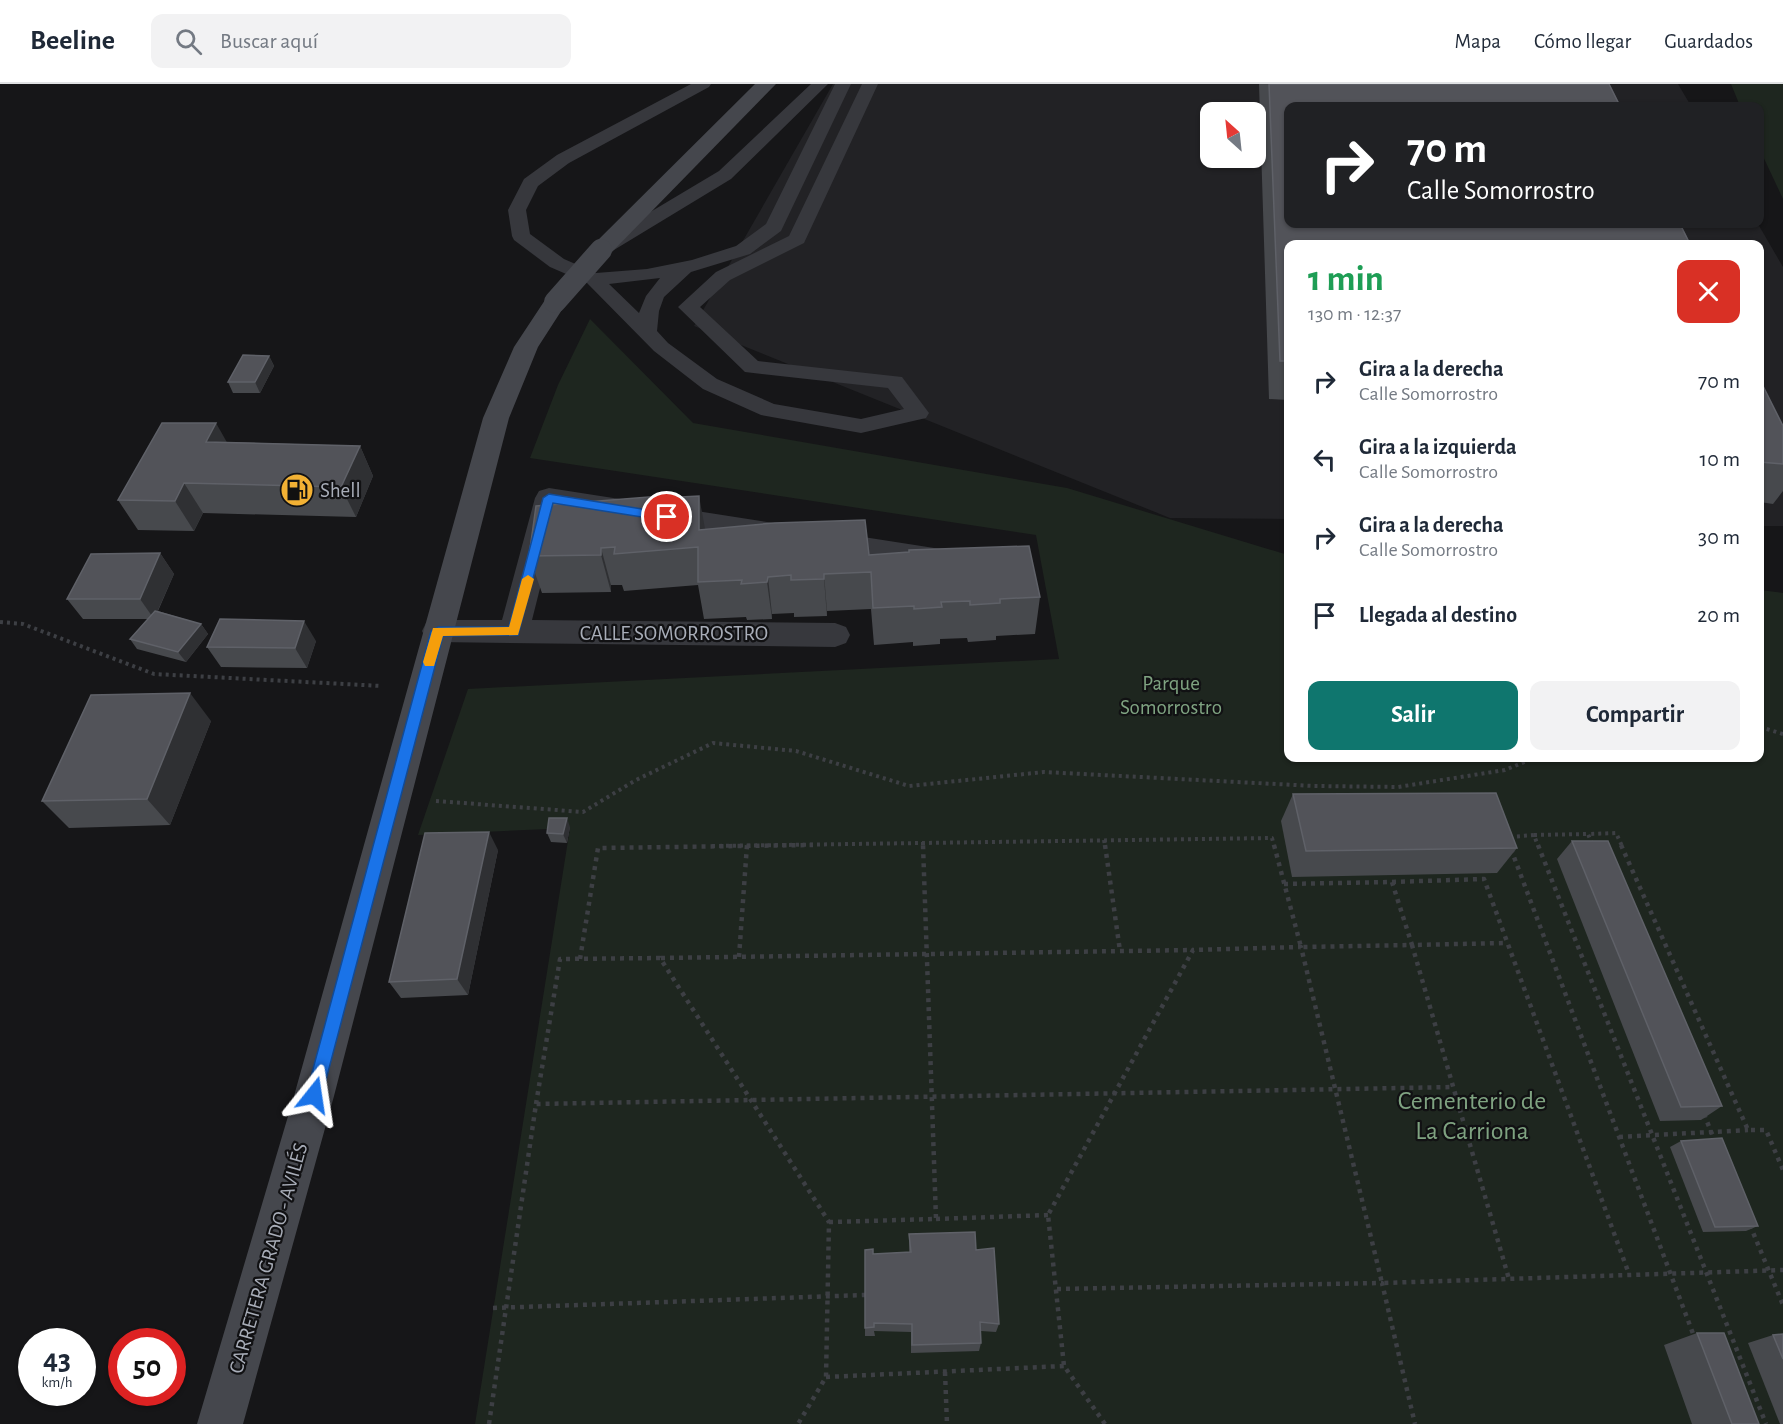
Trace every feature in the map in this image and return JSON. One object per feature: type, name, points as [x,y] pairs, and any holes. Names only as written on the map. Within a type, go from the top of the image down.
[{"type":"main road","points":[[601,250],[765,84]]},
{"type":"main road","name":"CARRETERA GRADO - AVILÉS","points":[[220,1424],[314,1095],[496,418],[526,347],[555,302],[601,250]]},
{"type":"street","points":[[514,632],[549,498],[973,564]]},
{"type":"street","name":"CALLE SOMORROSTRO","points":[[438,631],[835,635]]},
{"type":"lane","points":[[703,84],[563,159],[530,183],[517,210],[521,237],[557,263],[594,279],[661,347],[710,384],[769,410],[861,426],[918,412],[895,382],[752,367],[688,307],[723,276],[797,239],[870,84]]},
{"type":"lane","points":[[601,250],[725,175],[820,84]]},
{"type":"lane","points":[[594,279],[647,275],[686,267],[743,250],[774,227],[843,84]]},
{"type":"lane","points":[[647,333],[647,311],[667,282],[686,267]]},
{"type":"path","points":[[0,622],[23,624],[154,674],[423,688]]},
{"type":"path","points":[[1764,728],[1783,734]]},
{"type":"path","points":[[393,798],[583,812],[636,780],[713,744],[796,751],[909,786],[1044,772],[1314,786],[1398,787],[1505,770],[1524,762]]},
{"type":"path","points":[[1698,1349],[1507,837],[1616,833],[1748,1130]]},
{"type":"path","points":[[1588,834],[1592,845]]},
{"type":"path","points":[[1534,836],[1766,1424]]},
{"type":"path","points":[[579,959],[598,848],[1272,838],[1336,1090],[1415,1424]]},
{"type":"path","points":[[1104,840],[1119,951]]},
{"type":"path","points":[[923,842],[936,1219]]},
{"type":"path","points":[[740,957],[747,845]]},
{"type":"path","points":[[1284,884],[1484,879],[1629,1274]]},
{"type":"path","points":[[1392,882],[1509,1279]]},
{"type":"path","points":[[489,1424],[508,1308],[536,1104],[560,959],[1508,943]]},
{"type":"path","points":[[1105,1424],[1064,1366],[1058,1289],[1048,1215],[1193,950]]},
{"type":"path","points":[[660,958],[829,1222],[826,1377],[798,1424]]},
{"type":"path","points":[[536,1104],[1454,1087]]},
{"type":"path","points":[[1702,1110],[1720,1154]]},
{"type":"path","points":[[1619,1137],[1766,1130],[1783,1170]]},
{"type":"path","points":[[829,1222],[1048,1215]]},
{"type":"path","points":[[1747,1217],[1783,1305]]},
{"type":"path","points":[[1058,1289],[1382,1283],[1783,1269]]},
{"type":"path","points":[[494,1308],[865,1295]]},
{"type":"path","points":[[826,1377],[1064,1366]]},
{"type":"path","points":[[945,1372],[947,1424]]},
{"type":"shaded area","points":[[833,84],[1678,84],[1689,102],[1284,102],[1284,228],[1760,228],[1783,267],[1783,526],[1764,526],[1764,240],[1284,240],[1284,519],[1170,518],[694,326]]},
{"type":"green space","points":[[1731,84],[1783,84],[1783,199],[1764,159],[1764,102],[1738,102]]},
{"type":"green space","name":"Cementerio de La Carriona","points":[[590,319],[693,423],[1067,488],[1284,554],[1284,762],[1764,762],[1764,591],[1783,593],[1783,1424],[475,1424],[570,828],[418,835],[468,689],[1059,659],[1036,535],[530,458],[558,385]]},
{"type":"building","points":[[1269,84],[1609,84],[1618,102],[1284,102],[1284,228],[1682,228],[1688,240],[1284,240],[1284,361],[1280,361]]},
{"type":"building","points":[[243,355],[269,356],[255,382],[228,382]]},
{"type":"building","points":[[1764,388],[1783,426],[1783,464],[1764,462]]},
{"type":"building","points":[[162,423],[216,423],[206,442],[360,446],[341,487],[184,483],[175,501],[118,500]]},
{"type":"building","points":[[661,496],[661,498],[699,496],[699,530],[774,523],[865,520],[869,555],[909,552],[909,550],[1029,546],[1040,597],[1000,599],[1000,603],[970,605],[970,601],[941,602],[942,607],[914,609],[914,606],[873,608],[871,572],[824,574],[824,579],[791,580],[791,575],[768,577],[767,582],[741,584],[742,580],[698,582],[698,547],[614,554],[615,547],[601,548],[601,555],[529,556],[536,506]]},
{"type":"building","points":[[160,553],[140,599],[67,599],[91,554]]},
{"type":"building","points":[[155,611],[201,624],[178,652],[130,639]]},
{"type":"building","points":[[220,619],[304,621],[295,648],[207,647]]},
{"type":"building","points":[[190,693],[147,799],[42,801],[91,695]]},
{"type":"building","points":[[1496,793],[1517,848],[1306,851],[1293,794]]},
{"type":"building","points":[[549,818],[567,818],[563,834],[547,833]]},
{"type":"building","points":[[489,832],[457,979],[389,982],[425,833]]},
{"type":"building","points":[[1572,841],[1608,841],[1722,1106],[1681,1107]]},
{"type":"building","points":[[1722,1138],[1758,1226],[1715,1227],[1681,1141]]},
{"type":"building","points":[[975,1232],[976,1250],[994,1248],[999,1324],[980,1322],[981,1343],[912,1345],[912,1324],[874,1323],[874,1327],[865,1328],[865,1250],[873,1249],[873,1254],[911,1252],[909,1234]]},
{"type":"building","points":[[1697,1333],[1724,1333],[1759,1424],[1732,1424]]},
{"type":"building","points":[[1783,1334],[1783,1359],[1773,1335]]},
{"type":"slow traffic","points":[[430,662],[438,631],[514,632],[528,579]]},
{"type":"place","name":"Shell","points":[[297,490]]},
{"type":"route","points":[[314,1095],[438,631],[514,632],[549,498],[667,517]]},
{"type":"park label","name":"Parque Somorrostro","points":[[1171,695]]}]
